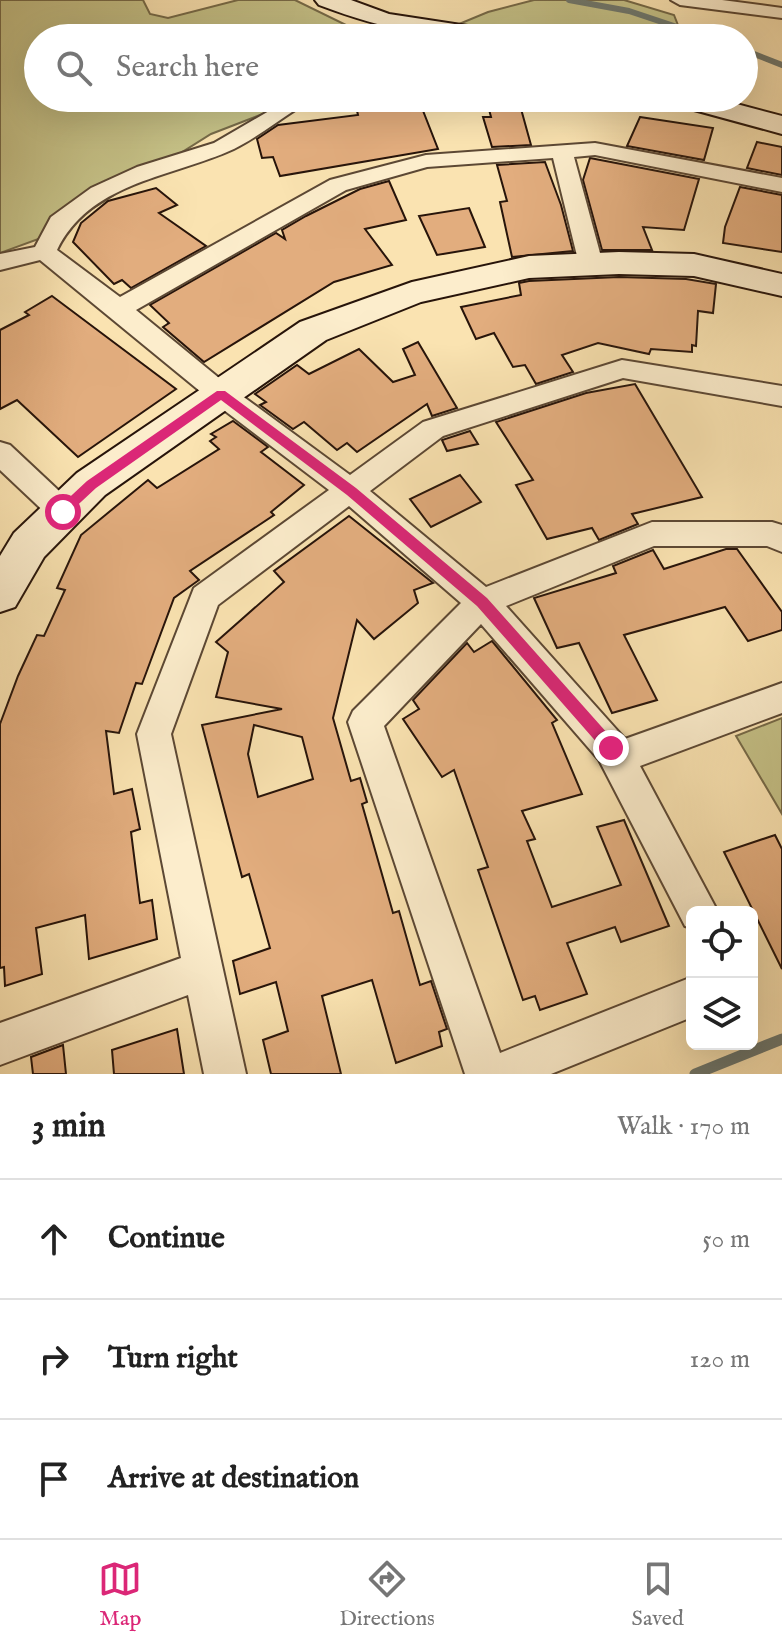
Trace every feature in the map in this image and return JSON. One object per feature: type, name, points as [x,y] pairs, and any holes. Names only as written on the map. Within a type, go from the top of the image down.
[{"type":"street","points":[[328,0],[384,21],[403,24]]},
{"type":"street","points":[[680,0],[782,13]]},
{"type":"street","points":[[44,252],[59,222],[99,193],[145,172],[221,147],[278,112]]},
{"type":"street","points":[[734,112],[782,125]]},
{"type":"street","points":[[119,309],[338,185],[426,161],[595,149],[782,185]]},
{"type":"street","points":[[562,151],[591,264]]},
{"type":"street","points":[[0,262],[44,252]]},
{"type":"street","points":[[44,252],[119,309],[221,394],[352,492],[482,602],[617,758],[696,906]]},
{"type":"street","points":[[0,594],[29,545],[91,484],[313,331],[412,293],[529,267],[694,265],[782,285]]},
{"type":"street","points":[[225,1074],[154,734],[205,597],[352,492],[433,429],[622,369],[782,396]]},
{"type":"street","points":[[0,453],[63,512]]},
{"type":"street","points":[[486,1074],[365,722],[482,602],[652,534],[779,532]]},
{"type":"street","points":[[617,758],[782,698]]},
{"type":"street","points":[[0,1044],[203,970]]},
{"type":"street","points":[[499,1074],[686,999]]},
{"type":"shaded area","points":[[0,0],[143,0],[150,14],[168,18],[238,0],[295,0],[344,24],[24,24],[24,112],[268,112],[211,134],[52,234],[0,253]]},
{"type":"shaded area","points":[[534,0],[624,0],[674,15],[678,24],[459,24],[488,12]]},
{"type":"shaded area","points":[[782,718],[782,814],[736,736]]},
{"type":"building","points":[[357,112],[423,112],[438,149],[280,176],[273,157],[262,158],[257,139],[278,125],[358,115]]},
{"type":"building","points":[[490,112],[522,112],[531,145],[492,147],[483,117],[491,117]]},
{"type":"building","points":[[640,117],[713,128],[704,160],[627,146]]},
{"type":"building","points":[[757,142],[782,147],[782,175],[747,168]]},
{"type":"building","points":[[590,158],[699,179],[684,230],[643,227],[652,250],[602,250],[583,180]]},
{"type":"building","points":[[545,162],[573,251],[512,257],[500,202],[507,201],[497,165]]},
{"type":"building","points":[[389,181],[406,220],[365,229],[392,265],[334,282],[204,362],[163,327],[169,323],[150,305],[276,233],[285,239],[282,230],[306,216],[360,189]]},
{"type":"building","points":[[740,187],[782,195],[782,252],[723,243],[725,227]]},
{"type":"building","points":[[156,188],[177,205],[159,213],[206,246],[131,288],[122,280],[114,284],[73,242],[81,223],[108,201]]},
{"type":"building","points":[[469,208],[485,247],[437,255],[419,216]]},
{"type":"building","points":[[619,277],[686,279],[716,284],[713,313],[698,311],[696,346],[692,345],[692,352],[651,349],[649,354],[598,343],[562,355],[573,372],[536,384],[525,365],[513,367],[494,333],[476,339],[461,307],[521,295],[519,283],[529,281]]},
{"type":"building","points":[[52,296],[176,389],[78,457],[17,400],[0,409],[0,330],[29,315],[25,312]]},
{"type":"building","points":[[418,342],[457,408],[432,416],[427,404],[357,452],[347,443],[337,450],[304,422],[293,429],[260,405],[266,402],[255,394],[297,365],[309,374],[359,349],[393,382],[415,375],[403,349]]},
{"type":"building","points":[[635,384],[702,497],[632,514],[638,524],[599,540],[592,528],[547,539],[516,485],[533,480],[496,422],[586,393]]},
{"type":"building","points":[[233,421],[268,447],[261,452],[304,485],[271,512],[274,515],[190,571],[199,580],[174,598],[142,684],[136,683],[119,733],[106,731],[114,794],[132,789],[140,829],[131,832],[140,903],[152,900],[157,939],[89,959],[85,915],[36,928],[42,974],[5,986],[4,967],[0,968],[0,724],[18,676],[37,635],[44,636],[65,590],[57,588],[81,535],[148,480],[157,488],[219,449],[210,441],[216,437],[211,434]]},
{"type":"building","points":[[470,431],[478,444],[447,451],[442,440]]},
{"type":"building","points":[[460,475],[481,502],[431,527],[410,499]]},
{"type":"building","points":[[349,516],[433,583],[414,590],[418,603],[374,639],[357,620],[333,718],[351,781],[360,778],[367,802],[362,804],[393,913],[399,911],[420,985],[431,981],[447,1029],[439,1032],[442,1046],[396,1063],[372,980],[322,996],[341,1074],[271,1074],[263,1040],[288,1031],[276,982],[240,994],[233,961],[270,948],[249,874],[242,877],[202,725],[282,709],[216,697],[228,652],[216,642],[284,582],[274,571]],"holes":[[[254,725],[302,737],[313,779],[258,797],[248,754]]]},
{"type":"building","points":[[726,549],[737,549],[782,612],[782,630],[748,641],[725,607],[624,635],[657,700],[612,713],[579,643],[557,648],[534,598],[616,573],[613,566],[653,550],[664,569]]},
{"type":"building","points":[[492,641],[557,720],[552,723],[582,794],[522,811],[535,839],[527,841],[552,907],[621,885],[597,827],[624,820],[669,926],[621,942],[615,927],[567,943],[587,994],[540,1010],[535,996],[523,1000],[478,870],[488,867],[454,770],[442,777],[403,719],[419,709],[413,700],[467,643],[474,652]]},
{"type":"building","points":[[775,835],[782,849],[782,969],[758,921],[758,906],[751,906],[724,852]]},
{"type":"building","points":[[177,1029],[184,1074],[114,1074],[112,1050]]},
{"type":"building","points":[[63,1045],[66,1074],[33,1074],[31,1057]]},
{"type":"waterway","points":[[569,0],[629,11],[668,24]]},
{"type":"waterway","points":[[758,56],[782,65]]},
{"type":"waterway","points":[[695,1074],[782,1039]]},
{"type":"route","points":[[63,512],[91,484],[221,394],[352,492],[482,602],[611,748]]}]
